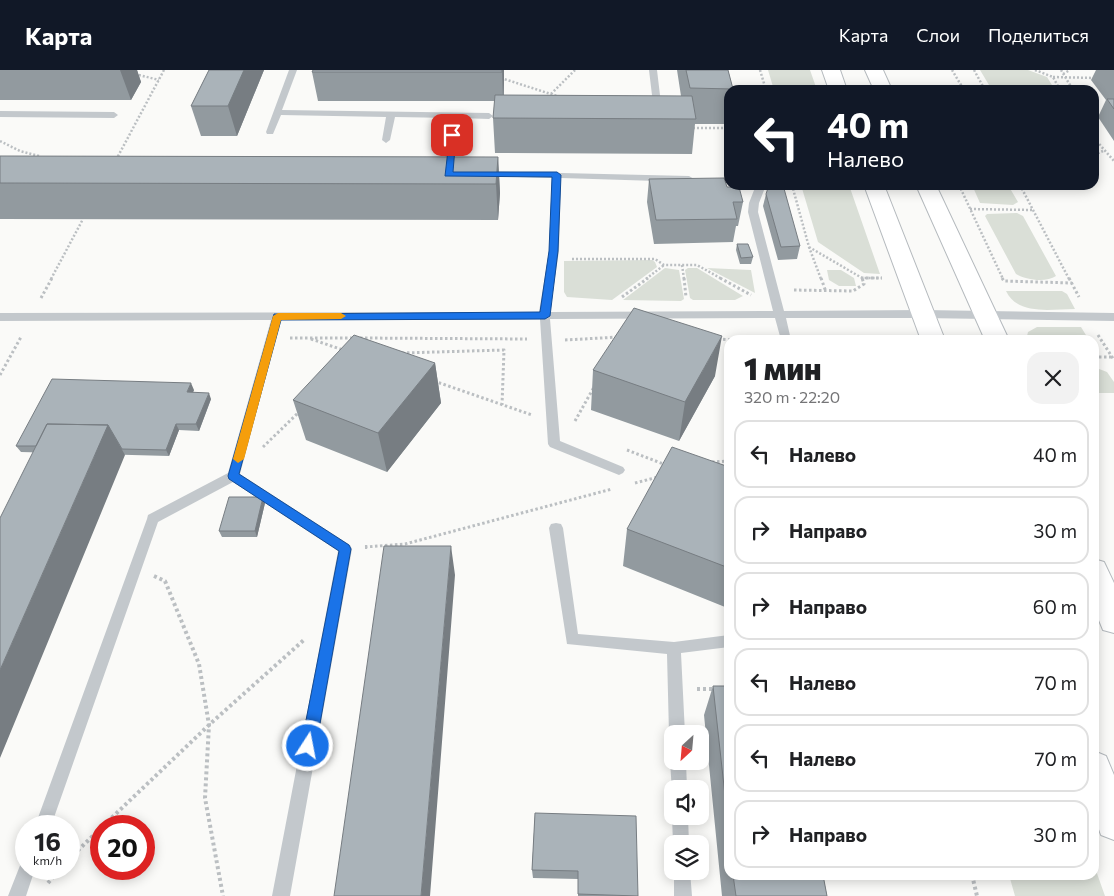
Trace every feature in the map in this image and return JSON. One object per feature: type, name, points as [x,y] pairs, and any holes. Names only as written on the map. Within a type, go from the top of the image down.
[{"type":"main road","points":[[831,70],[836,85]]},
{"type":"main road","points":[[874,70],[881,85]]},
{"type":"main road","points":[[876,190],[931,335]]},
{"type":"main road","points":[[928,190],[994,335]]},
{"type":"main road","points":[[1099,583],[1114,620]]},
{"type":"main road","points":[[1099,782],[1114,822]]},
{"type":"lane","points":[[270,132],[293,70]]},
{"type":"lane","points":[[652,70],[658,114]]},
{"type":"lane","points":[[278,112],[488,116]]},
{"type":"lane","points":[[0,114],[114,115]]},
{"type":"lane","points":[[386,140],[391,114]]},
{"type":"lane","points":[[455,116],[448,174],[557,175],[694,180]]},
{"type":"lane","points":[[557,175],[554,251],[545,316],[554,444],[619,470]]},
{"type":"lane","points":[[759,190],[754,203],[754,212],[771,271],[785,335]]},
{"type":"lane","points":[[0,317],[985,314],[1114,317]]},
{"type":"lane","points":[[47,815],[153,519],[233,476],[278,316]]},
{"type":"lane","points":[[233,476],[345,549],[280,896]]},
{"type":"lane","points":[[556,528],[572,640],[674,648],[724,642]]},
{"type":"lane","points":[[674,648],[677,725]]},
{"type":"lane","points":[[17,896],[23,880]]},
{"type":"lane","points":[[682,880],[683,896]]},
{"type":"path","points":[[112,166],[164,70]]},
{"type":"path","points":[[542,98],[551,94],[575,70]]},
{"type":"path","points":[[760,70],[764,85]]},
{"type":"path","points":[[952,70],[961,85]]},
{"type":"path","points":[[974,70],[982,85]]},
{"type":"path","points":[[1034,70],[1053,77],[1095,78]]},
{"type":"path","points":[[1061,70],[1070,85]]},
{"type":"path","points":[[1063,74],[1070,70]]},
{"type":"path","points":[[132,73],[159,80]]},
{"type":"path","points":[[1053,77],[1057,85]]},
{"type":"path","points":[[500,78],[560,96]]},
{"type":"path","points":[[685,128],[724,128]]},
{"type":"path","points":[[0,141],[20,151],[46,158]]},
{"type":"path","points":[[1099,145],[1114,161]]},
{"type":"path","points":[[1099,153],[1103,151]]},
{"type":"path","points":[[793,190],[808,247],[825,290]]},
{"type":"path","points":[[961,190],[1004,280],[1072,283]]},
{"type":"path","points":[[1023,190],[1083,304]]},
{"type":"path","points":[[970,209],[1033,210]]},
{"type":"path","points":[[808,247],[862,278],[883,278]]},
{"type":"path","points":[[554,251],[566,258],[655,259],[664,265],[697,265],[751,295],[774,290],[853,291],[864,284],[862,278]]},
{"type":"path","points":[[616,302],[664,265]]},
{"type":"path","points":[[682,265],[687,302]]},
{"type":"path","points":[[14,335],[22,336]]},
{"type":"path","points":[[272,337],[547,340],[624,336],[619,345]]},
{"type":"path","points":[[1099,336],[1113,358]]},
{"type":"path","points":[[308,338],[346,351]]},
{"type":"path","points":[[716,339],[724,339]]},
{"type":"path","points":[[395,353],[504,350],[502,405]]},
{"type":"path","points":[[1099,357],[1113,358]]},
{"type":"path","points":[[429,379],[571,428],[595,386]]},
{"type":"path","points":[[233,476],[302,410]]},
{"type":"path","points":[[626,450],[671,467]]},
{"type":"path","points":[[708,463],[724,461]]},
{"type":"path","points":[[626,485],[662,476]]},
{"type":"path","points":[[345,549],[405,544],[617,488]]},
{"type":"path","points":[[136,568],[165,581],[199,664],[209,725],[205,798],[223,896]]},
{"type":"path","points":[[115,815],[209,725],[333,614]]},
{"type":"path","points":[[675,690],[720,689]]},
{"type":"path","points":[[80,848],[90,839]]},
{"type":"path","points":[[973,880],[977,896]]},
{"type":"shaded area","points":[[768,70],[810,70],[815,85],[772,85]]},
{"type":"shaded area","points":[[980,70],[1028,70],[1047,77],[1052,85],[989,85]]},
{"type":"shaded area","points":[[802,190],[851,190],[880,274],[864,273],[818,242]]},
{"type":"shaded area","points":[[974,190],[1011,190],[1018,202],[1013,205],[980,203]]},
{"type":"shaded area","points":[[1017,213],[1023,216],[1056,276],[1036,280],[1016,274],[985,216],[987,214]]},
{"type":"shaded area","points":[[652,260],[657,267],[612,300],[567,297],[564,292],[564,261]]},
{"type":"shaded area","points":[[665,268],[679,270],[684,299],[681,301],[623,300]]},
{"type":"shaded area","points":[[697,268],[743,296],[735,300],[693,300],[690,298],[685,270]]},
{"type":"shaded area","points":[[707,268],[751,270],[755,293]]},
{"type":"shaded area","points":[[827,270],[841,270],[854,278],[856,286],[839,286],[829,280]]},
{"type":"shaded area","points":[[1006,291],[1062,291],[1067,294],[1075,309],[1046,310],[1027,308],[1011,299]]},
{"type":"shaded area","points":[[1037,327],[1081,327],[1086,335],[1027,335],[1028,332]]},
{"type":"shaded area","points":[[1099,369],[1107,372],[1114,382],[1114,393],[1099,393]]},
{"type":"shaded area","points":[[1099,879],[1105,896],[1015,896],[1010,880]]},
{"type":"building","points":[[209,70],[244,70],[228,106],[191,106]]},
{"type":"building","points":[[313,70],[502,70],[502,72],[312,72]]},
{"type":"building","points":[[686,70],[728,70],[732,85],[724,85],[724,89],[690,88]]},
{"type":"building","points":[[495,95],[692,96],[696,119],[493,118]]},
{"type":"building","points":[[1107,99],[1114,99],[1114,109]]},
{"type":"building","points":[[0,156],[498,157],[496,184],[0,183]]},
{"type":"building","points":[[724,178],[724,190],[740,190],[743,202],[733,202],[737,219],[656,220],[649,179]]},
{"type":"building","points":[[767,190],[784,190],[800,246],[781,247],[766,194]]},
{"type":"building","points":[[737,244],[748,244],[753,257],[741,258]]},
{"type":"building","points":[[634,308],[722,336],[685,402],[593,370]]},
{"type":"building","points":[[354,335],[435,363],[378,433],[293,400]]},
{"type":"building","points":[[52,379],[191,383],[187,392],[209,393],[196,424],[176,424],[166,450],[122,449],[108,425],[47,424],[36,446],[16,446]]},
{"type":"building","points":[[47,424],[108,425],[0,670],[0,518]]},
{"type":"building","points":[[672,447],[724,465],[724,566],[627,529]]},
{"type":"building","points":[[229,497],[263,497],[255,531],[219,531]]},
{"type":"building","points":[[384,546],[451,546],[421,896],[334,896]]},
{"type":"building","points":[[713,686],[724,686],[724,786]]},
{"type":"building","points":[[535,813],[636,816],[638,896],[578,894],[578,871],[532,870]]},
{"type":"building","points":[[734,880],[824,880],[827,896],[736,896]]},
{"type":"slow traffic","points":[[238,459],[278,316],[341,316]]},
{"type":"route","points":[[308,746],[345,549],[233,476],[278,316],[545,316],[544,307],[554,251],[557,175],[448,174],[452,135]]}]
